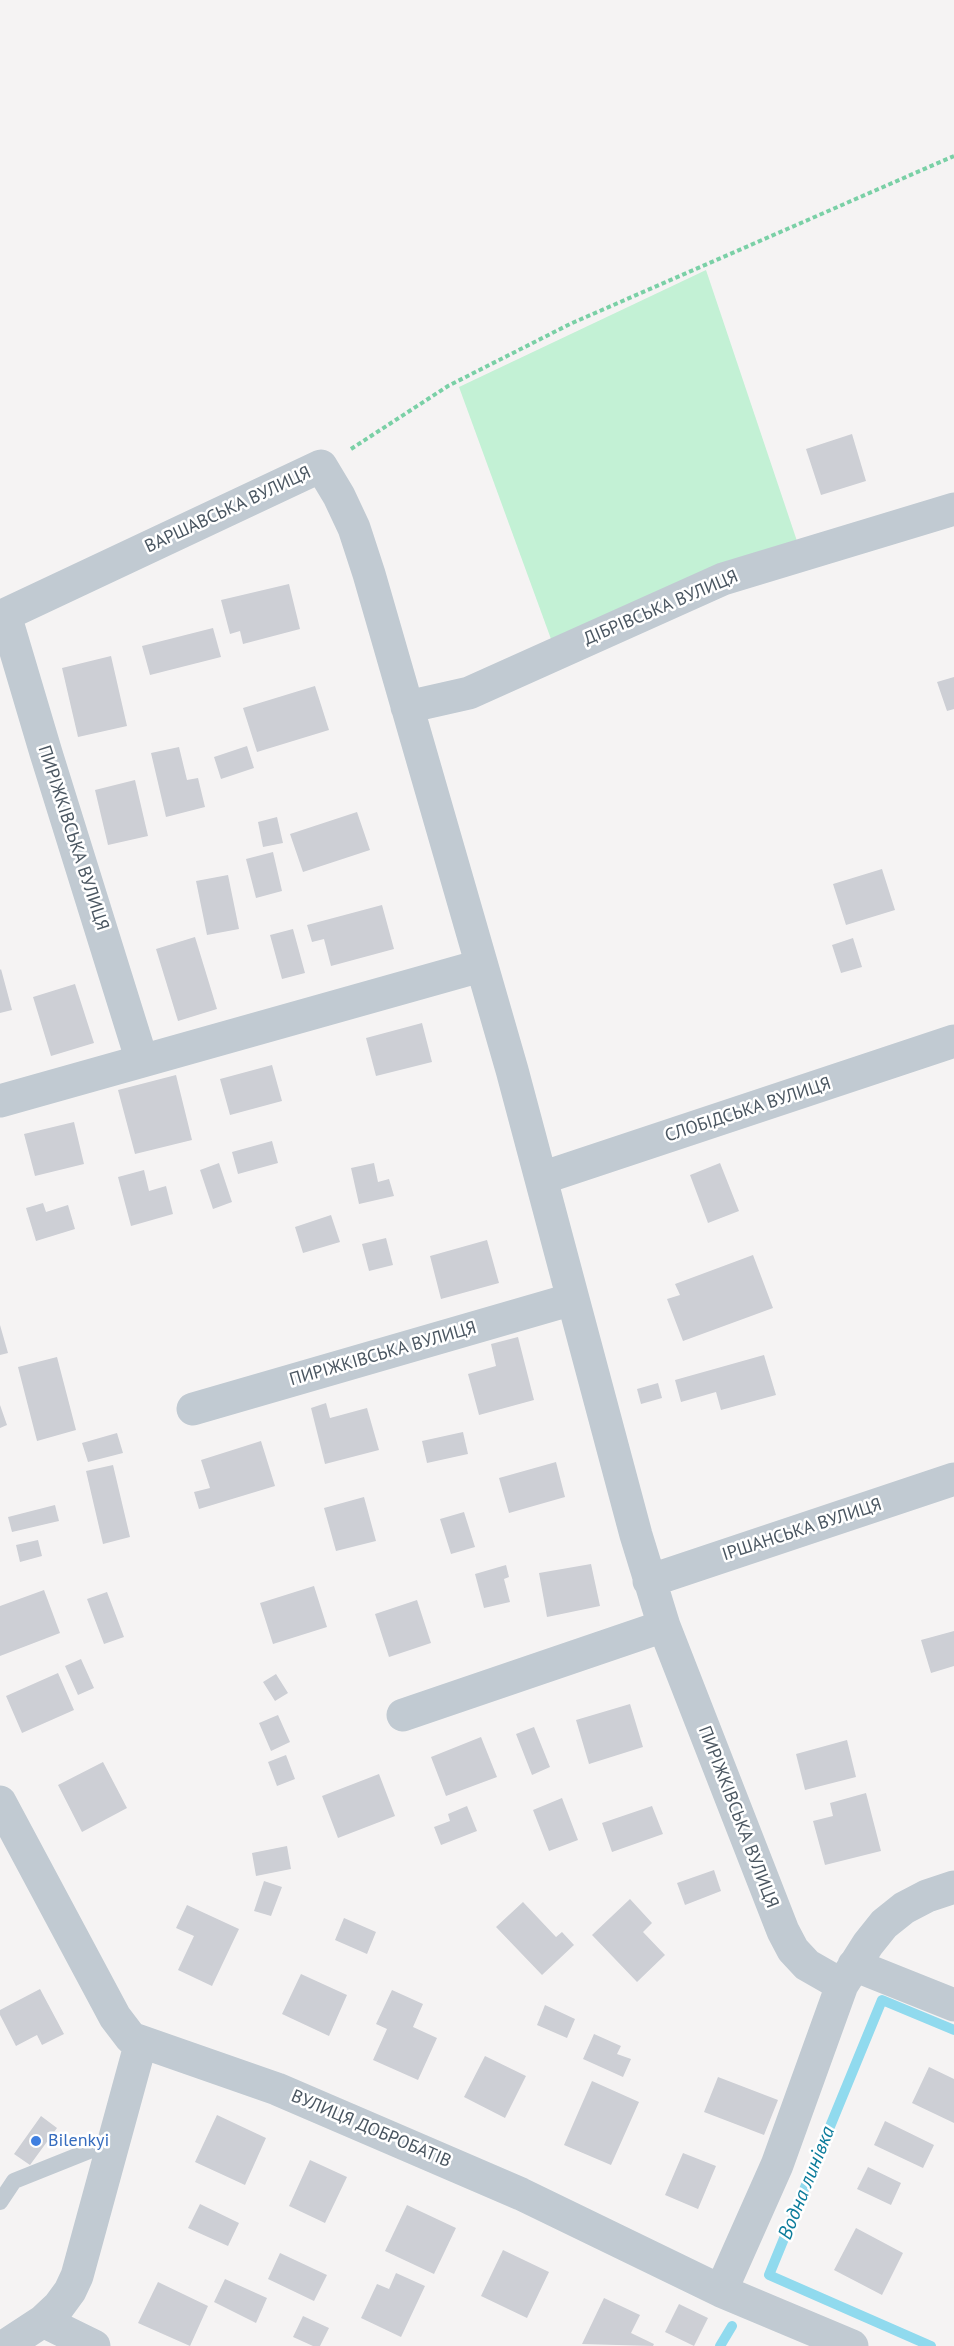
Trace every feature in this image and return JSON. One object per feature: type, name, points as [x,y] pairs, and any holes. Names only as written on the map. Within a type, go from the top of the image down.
[{"type":"street","name":"ВАРШАВСЬКА ВУЛИЦЯ","points":[[3,616],[321,466],[339,496],[360,545],[407,706]]},
{"type":"street","name":"ДІБРІВСЬКА ВУЛИЦЯ","points":[[407,706],[469,693],[723,579],[954,509]]},
{"type":"street","name":"ПИРІЖКІВСЬКА ВУЛИЦЯ","points":[[3,616],[142,1061]]},
{"type":"street","name":"ПИРІЖКІВСЬКА ВУЛИЦЯ","points":[[407,706],[542,1178],[649,1581],[664,1626],[783,1931],[793,1950],[807,1965],[954,2005]]},
{"type":"street","points":[[0,1101],[480,966]]},
{"type":"street","name":"СЛОБІДСЬКА ВУЛИЦЯ","points":[[542,1178],[954,1041]]},
{"type":"street","name":"ПИРІЖКІВСЬКА ВУЛИЦЯ","points":[[193,1409],[573,1299]]},
{"type":"street","name":"ІРШАНСЬКА ВУЛИЦЯ","points":[[649,1581],[954,1479]]},
{"type":"street","points":[[403,1715],[664,1626]]},
{"type":"street","name":"ВУЛИЦЯ ДОБРОБАТІВ","points":[[0,1802],[115,2017],[131,2038],[277,2089],[531,2199],[721,2291],[852,2346]]},
{"type":"street","points":[[721,2291],[777,2165],[848,1975],[884,1924],[904,1908],[927,1896],[954,1887]]},
{"type":"street","points":[[5,2346],[43,2321],[59,2306],[70,2291],[141,2042]]},
{"type":"street","points":[[43,2321],[94,2346]]},
{"type":"lane","points":[[0,2202],[14,2181],[114,2141]]},
{"type":"path","points":[[321,466],[448,386],[532,343],[683,274],[954,156]]},
{"type":"green space","points":[[706,270],[800,550],[551,639],[459,387]]},
{"type":"building","points":[[852,434],[866,481],[821,495],[806,449]]},
{"type":"building","points":[[289,584],[300,629],[243,644],[240,631],[230,634],[221,600]]},
{"type":"building","points":[[213,628],[221,657],[150,675],[142,646]]},
{"type":"building","points":[[111,656],[127,726],[78,737],[62,668]]},
{"type":"building","points":[[954,677],[954,709],[947,711],[937,682]]},
{"type":"building","points":[[315,686],[329,730],[257,752],[243,708]]},
{"type":"building","points":[[247,746],[254,768],[221,779],[214,757]]},
{"type":"building","points":[[179,747],[187,780],[198,778],[205,807],[166,817],[151,753]]},
{"type":"building","points":[[135,780],[148,836],[108,845],[95,790]]},
{"type":"building","points":[[357,812],[370,850],[303,872],[290,834]]},
{"type":"building","points":[[277,817],[283,843],[263,847],[258,822]]},
{"type":"building","points":[[273,852],[282,891],[256,898],[246,859]]},
{"type":"building","points":[[882,869],[895,910],[846,925],[833,884]]},
{"type":"building","points":[[228,875],[239,929],[207,935],[196,881]]},
{"type":"building","points":[[382,905],[394,949],[331,966],[324,939],[312,942],[307,925]]},
{"type":"building","points":[[293,929],[305,973],[282,979],[270,935]]},
{"type":"building","points":[[195,937],[217,1009],[178,1021],[156,949]]},
{"type":"building","points":[[853,938],[862,967],[841,973],[832,945]]},
{"type":"building","points":[[0,970],[12,1010],[0,1013]]},
{"type":"building","points":[[75,984],[94,1043],[51,1056],[33,997]]},
{"type":"building","points":[[422,1023],[432,1062],[376,1076],[366,1038]]},
{"type":"building","points":[[272,1065],[282,1101],[230,1115],[220,1079]]},
{"type":"building","points":[[176,1075],[192,1140],[135,1154],[118,1090]]},
{"type":"building","points":[[74,1122],[84,1164],[35,1176],[24,1134]]},
{"type":"building","points":[[272,1141],[278,1163],[238,1174],[232,1152]]},
{"type":"building","points":[[219,1163],[232,1202],[213,1209],[200,1170]]},
{"type":"building","points":[[374,1163],[378,1182],[389,1179],[394,1196],[359,1204],[351,1168]]},
{"type":"building","points":[[720,1163],[739,1211],[708,1223],[690,1175]]},
{"type":"building","points":[[144,1170],[149,1191],[166,1186],[173,1214],[131,1226],[118,1177]]},
{"type":"building","points":[[43,1203],[46,1212],[68,1205],[75,1229],[36,1241],[26,1208]]},
{"type":"building","points":[[331,1215],[340,1242],[303,1253],[295,1227]]},
{"type":"building","points":[[386,1238],[393,1265],[369,1271],[362,1244]]},
{"type":"building","points":[[487,1240],[499,1283],[441,1299],[430,1256]]},
{"type":"building","points":[[753,1255],[773,1308],[683,1341],[667,1299],[680,1295],[675,1284]]},
{"type":"building","points":[[0,1325],[8,1353],[0,1355]]},
{"type":"building","points":[[518,1337],[534,1400],[479,1415],[468,1374],[496,1366],[491,1344]]},
{"type":"building","points":[[764,1355],[776,1395],[721,1410],[716,1392],[681,1402],[675,1380]]},
{"type":"building","points":[[57,1357],[76,1430],[37,1441],[18,1367]]},
{"type":"building","points":[[658,1383],[662,1398],[641,1404],[637,1389]]},
{"type":"building","points":[[326,1403],[330,1418],[367,1408],[379,1450],[325,1464],[311,1408]]},
{"type":"building","points":[[0,1405],[7,1425],[0,1428]]},
{"type":"building","points":[[463,1432],[468,1454],[427,1463],[422,1441]]},
{"type":"building","points":[[117,1433],[123,1453],[88,1462],[82,1443]]},
{"type":"building","points":[[261,1441],[275,1486],[199,1509],[194,1492],[210,1488],[201,1460]]},
{"type":"building","points":[[556,1462],[565,1497],[509,1513],[499,1478]]},
{"type":"building","points":[[113,1465],[130,1537],[103,1544],[86,1471]]},
{"type":"building","points":[[364,1497],[376,1541],[336,1551],[324,1508]]},
{"type":"building","points":[[55,1505],[59,1521],[12,1532],[8,1517]]},
{"type":"building","points":[[464,1512],[475,1547],[451,1554],[440,1519]]},
{"type":"building","points":[[38,1540],[42,1556],[20,1562],[16,1545]]},
{"type":"building","points":[[591,1564],[600,1606],[547,1617],[539,1573]]},
{"type":"building","points":[[506,1565],[509,1577],[504,1579],[510,1602],[484,1608],[475,1574]]},
{"type":"building","points":[[314,1586],[327,1627],[273,1644],[260,1603]]},
{"type":"building","points":[[44,1590],[60,1633],[0,1656],[0,1606]]},
{"type":"building","points":[[107,1592],[124,1637],[104,1644],[87,1599]]},
{"type":"building","points":[[417,1600],[431,1643],[389,1657],[375,1614]]},
{"type":"building","points":[[954,1631],[954,1666],[931,1673],[921,1640]]},
{"type":"building","points":[[81,1659],[94,1688],[78,1695],[65,1666]]},
{"type":"building","points":[[58,1673],[74,1710],[22,1733],[6,1696]]},
{"type":"building","points":[[276,1674],[288,1693],[275,1701],[263,1682]]},
{"type":"building","points":[[630,1704],[643,1747],[589,1764],[576,1720]]},
{"type":"building","points":[[278,1715],[290,1742],[271,1751],[259,1723]]},
{"type":"building","points":[[534,1727],[550,1767],[532,1775],[516,1734]]},
{"type":"building","points":[[481,1737],[497,1777],[446,1796],[431,1757]]},
{"type":"building","points":[[847,1740],[856,1777],[805,1790],[796,1754]]},
{"type":"building","points":[[286,1755],[295,1779],[277,1786],[268,1762]]},
{"type":"building","points":[[103,1762],[127,1808],[82,1832],[58,1785]]},
{"type":"building","points":[[379,1774],[395,1816],[338,1838],[322,1796]]},
{"type":"building","points":[[866,1793],[881,1851],[825,1865],[813,1821],[833,1816],[830,1803]]},
{"type":"building","points":[[562,1798],[578,1840],[549,1851],[533,1810]]},
{"type":"building","points":[[467,1806],[477,1831],[441,1845],[434,1827],[450,1821],[448,1814]]},
{"type":"building","points":[[652,1806],[663,1834],[612,1852],[602,1823]]},
{"type":"building","points":[[287,1846],[291,1869],[256,1876],[252,1853]]},
{"type":"building","points":[[714,1870],[721,1891],[685,1905],[677,1883]]},
{"type":"building","points":[[264,1881],[282,1887],[271,1916],[254,1911]]},
{"type":"building","points":[[630,1899],[652,1923],[643,1932],[665,1955],[637,1982],[592,1935]]},
{"type":"building","points":[[523,1902],[556,1937],[562,1932],[574,1945],[542,1975],[496,1927]]},
{"type":"building","points":[[187,1905],[239,1929],[212,1986],[178,1970],[194,1936],[176,1928]]},
{"type":"building","points":[[344,1918],[376,1932],[367,1954],[335,1940]]},
{"type":"building","points":[[301,1974],[347,1995],[329,2036],[282,2014]]},
{"type":"building","points":[[40,1989],[64,2034],[42,2045],[37,2035],[16,2046],[0,2015],[0,2010]]},
{"type":"building","points":[[392,1990],[423,2004],[413,2027],[437,2038],[418,2080],[373,2060],[387,2029],[376,2024]]},
{"type":"building","points":[[545,2005],[575,2019],[567,2038],[537,2025]]},
{"type":"building","points":[[594,2034],[621,2046],[617,2054],[631,2059],[623,2077],[583,2059]]},
{"type":"building","points":[[485,2056],[526,2076],[505,2118],[464,2097]]},
{"type":"building","points":[[929,2067],[954,2079],[954,2123],[912,2103]]},
{"type":"building","points":[[718,2077],[778,2100],[764,2135],[704,2112]]},
{"type":"building","points":[[592,2081],[639,2102],[611,2165],[564,2145]]},
{"type":"building","points":[[217,2115],[266,2138],[245,2185],[195,2162]]},
{"type":"building","name":"Bilenkyi","points":[[41,2116],[57,2128],[30,2165],[14,2154]]},
{"type":"building","points":[[885,2121],[934,2145],[923,2168],[874,2145]]},
{"type":"building","points":[[683,2153],[716,2166],[698,2209],[665,2195]]},
{"type":"building","points":[[310,2160],[347,2177],[325,2223],[289,2206]]},
{"type":"building","points":[[868,2167],[901,2183],[891,2205],[857,2189]]},
{"type":"building","points":[[200,2204],[239,2223],[228,2246],[188,2228]]},
{"type":"building","points":[[407,2205],[456,2228],[434,2274],[385,2251]]},
{"type":"building","points":[[856,2228],[903,2253],[882,2295],[834,2270]]},
{"type":"building","points":[[503,2250],[549,2272],[527,2318],[481,2296]]},
{"type":"building","points":[[280,2253],[327,2275],[314,2301],[268,2279]]},
{"type":"building","points":[[396,2273],[425,2286],[401,2337],[361,2318],[377,2284],[389,2289]]},
{"type":"building","points":[[225,2279],[267,2298],[256,2323],[214,2302]]},
{"type":"building","points":[[158,2282],[208,2306],[190,2346],[138,2323]]},
{"type":"building","points":[[604,2298],[640,2315],[631,2333],[654,2344],[653,2346],[582,2344]]},
{"type":"building","points":[[679,2304],[708,2318],[694,2346],[665,2332]]},
{"type":"building","points":[[303,2316],[329,2328],[320,2346],[313,2346],[293,2337]]},
{"type":"waterway","name":"Водна линівка","points":[[931,2346],[769,2275],[882,2000],[954,2030]]},
{"type":"waterway","name":"Водна линівка","points":[[720,2346],[732,2326]]},
{"type":"place","name":"Bilenkyi","points":[[36,2141]]}]
